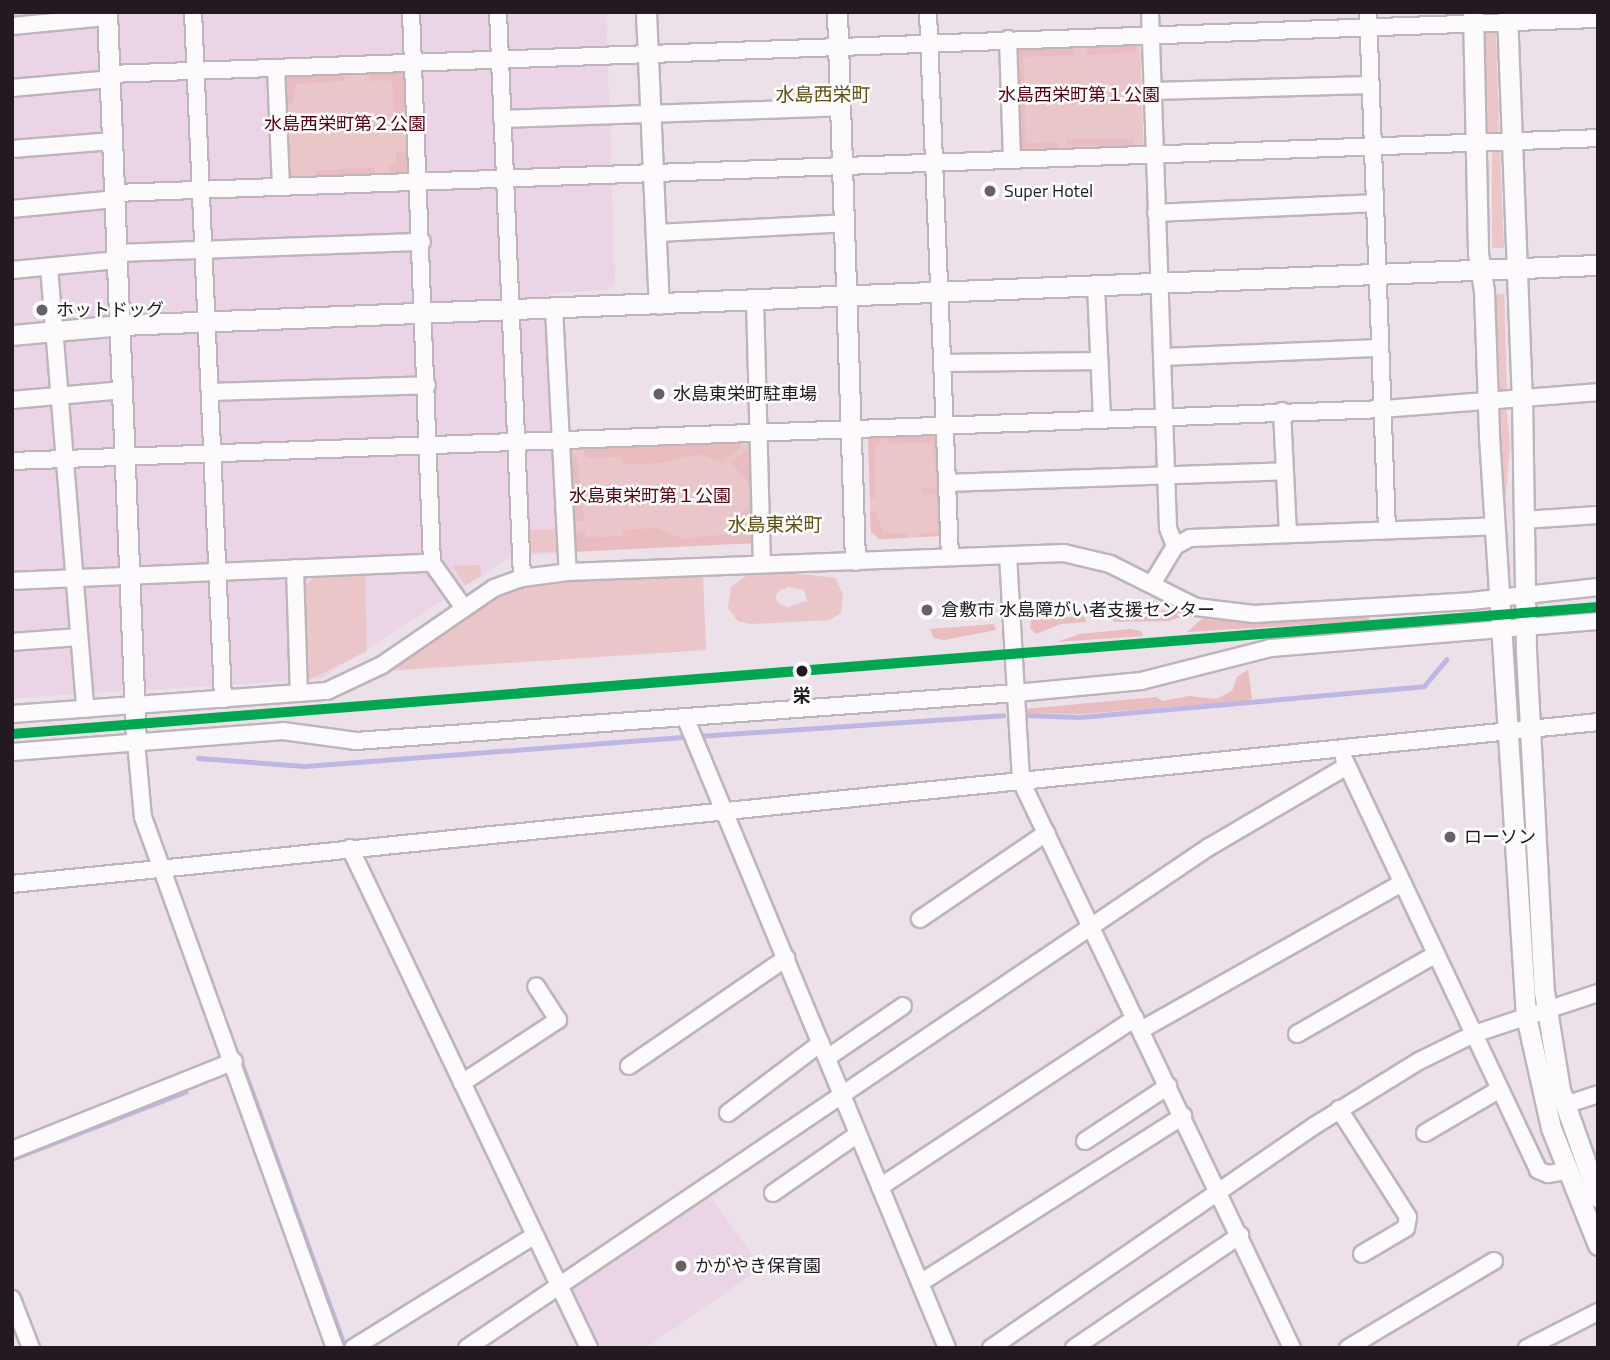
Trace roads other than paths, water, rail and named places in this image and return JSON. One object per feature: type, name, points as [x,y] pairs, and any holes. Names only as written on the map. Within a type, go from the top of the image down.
[{"type":"street","points":[[193,12],[223,699]]},
{"type":"street","points":[[411,12],[425,314],[432,563],[464,608]]},
{"type":"street","points":[[498,12],[522,578]]},
{"type":"street","points":[[646,12],[659,304]]},
{"type":"street","points":[[837,12],[855,560]]},
{"type":"street","points":[[928,12],[950,557]]},
{"type":"street","points":[[1150,12],[1168,528],[1175,546]]},
{"type":"street","points":[[12,26],[107,15],[136,741],[143,817],[160,869],[234,1061],[237,1083],[335,1348]]},
{"type":"street","points":[[1473,17],[1473,141],[1526,1016],[1551,1128],[1566,1171],[1598,1245]]},
{"type":"street","points":[[1508,17],[1522,397],[1525,628],[1546,1010],[1565,1105],[1598,1197]]},
{"type":"street","points":[[1368,18],[1387,530]]},
{"type":"street","points":[[12,88],[196,71],[1150,34],[1368,18],[1598,19]]},
{"type":"street","points":[[1008,39],[1012,157]]},
{"type":"street","points":[[276,68],[281,186]]},
{"type":"street","points":[[1152,91],[1371,85]]},
{"type":"street","points":[[502,119],[841,107]]},
{"type":"street","points":[[12,209],[201,189],[1012,157],[1598,138]]},
{"type":"street","points":[[12,149],[113,141]]},
{"type":"street","points":[[1156,213],[1375,203]]},
{"type":"street","points":[[656,233],[846,223]]},
{"type":"street","points":[[12,270],[204,249],[422,242]]},
{"type":"street","points":[[12,335],[121,325],[1598,265]]},
{"type":"street","points":[[49,267],[85,709]]},
{"type":"street","points":[[1096,286],[1102,417]]},
{"type":"street","points":[[755,300],[762,564]]},
{"type":"street","points":[[554,309],[568,572]]},
{"type":"street","points":[[1162,357],[1380,348]]},
{"type":"street","points":[[942,363],[1099,361]]},
{"type":"street","points":[[210,392],[427,385]]},
{"type":"street","points":[[12,400],[124,390]]},
{"type":"street","points":[[12,461],[64,456],[212,453],[759,433],[1102,417],[1382,409],[1598,392]]},
{"type":"street","points":[[1282,411],[1288,534]]},
{"type":"street","points":[[947,482],[1284,471]]},
{"type":"street","points":[[1523,520],[1598,515]]},
{"type":"street","points":[[1153,584],[1175,546],[1190,538],[1496,526]]},
{"type":"street","points":[[12,714],[299,693],[351,684],[494,588],[522,578],[568,572],[1064,553],[1110,564],[1196,607],[1225,613],[1500,597],[1598,587]]},
{"type":"street","points":[[1008,555],[1021,781],[1292,1348]]},
{"type":"street","points":[[12,581],[74,576],[432,563]]},
{"type":"street","points":[[295,568],[299,693]]},
{"type":"street","points":[[12,752],[282,731],[356,741],[1016,693],[1141,681],[1270,648],[1598,621]]},
{"type":"street","points":[[12,642],[78,637]]},
{"type":"street","points":[[685,717],[947,1348]]},
{"type":"street","points":[[12,884],[724,809],[1598,722]]},
{"type":"street","points":[[1338,747],[1538,1170],[1548,1174],[1566,1171]]},
{"type":"street","points":[[467,1348],[1209,847],[1347,766]]},
{"type":"street","points":[[920,919],[1046,833]]},
{"type":"street","points":[[350,848],[589,1348]]},
{"type":"street","points":[[880,1187],[1138,1024],[1402,883]]},
{"type":"street","points":[[1297,1034],[1436,954]]},
{"type":"street","points":[[629,1066],[786,958]]},
{"type":"street","points":[[462,1083],[558,1020],[536,986]]},
{"type":"street","points":[[991,1348],[1339,1109],[1474,1034],[1598,993]]},
{"type":"street","points":[[728,1113],[824,1051],[903,1006]]},
{"type":"street","points":[[12,1150],[234,1061]]},
{"type":"street","points":[[1085,1141],[1168,1086]]},
{"type":"street","points":[[1425,1133],[1500,1089]]},
{"type":"street","points":[[1565,1105],[1598,1094]]},
{"type":"street","points":[[1339,1109],[1408,1217],[1406,1228],[1362,1254]]},
{"type":"street","points":[[920,1283],[1183,1116]]},
{"type":"street","points":[[773,1193],[858,1134]]},
{"type":"street","points":[[354,1348],[535,1235]]},
{"type":"street","points":[[1074,1348],[1240,1235]]},
{"type":"street","points":[[1348,1348],[1494,1261]]},
{"type":"street","points":[[12,1300],[23,1340]]},
{"type":"street","points":[[1527,1348],[1598,1312]]},
{"type":"waterway","points":[[1025,715],[1080,717],[1424,686],[1447,659]]},
{"type":"waterway","points":[[698,736],[1003,715]]},
{"type":"waterway","points":[[198,758],[305,766],[685,737]]},
{"type":"waterway","points":[[240,1059],[345,1348]]},
{"type":"waterway","points":[[12,1159],[185,1092]]},
{"type":"place","name":"Super Hotel","points":[[990,191]]},
{"type":"place","name":"ホットドッグ","points":[[42,310]]},
{"type":"place","name":"水島東栄町駐車場","points":[[659,394]]},
{"type":"place","name":"倉敷市 水島障がい者支援センター","points":[[927,610]]},
{"type":"place","name":"栄","points":[[802,671]]},
{"type":"place","name":"ローソン","points":[[1450,837]]},
{"type":"place","name":"かがやき保育園","points":[[681,1266]]},
{"type":"district","name":"水島西栄町","points":[[823,94]]},
{"type":"district","name":"水島東栄町","points":[[775,524]]},
{"type":"park label","name":"水島西栄町第１公園","points":[[1079,95]]},
{"type":"park label","name":"水島西栄町第２公園","points":[[345,124]]},
{"type":"park label","name":"水島東栄町第１公園","points":[[650,496]]}]
